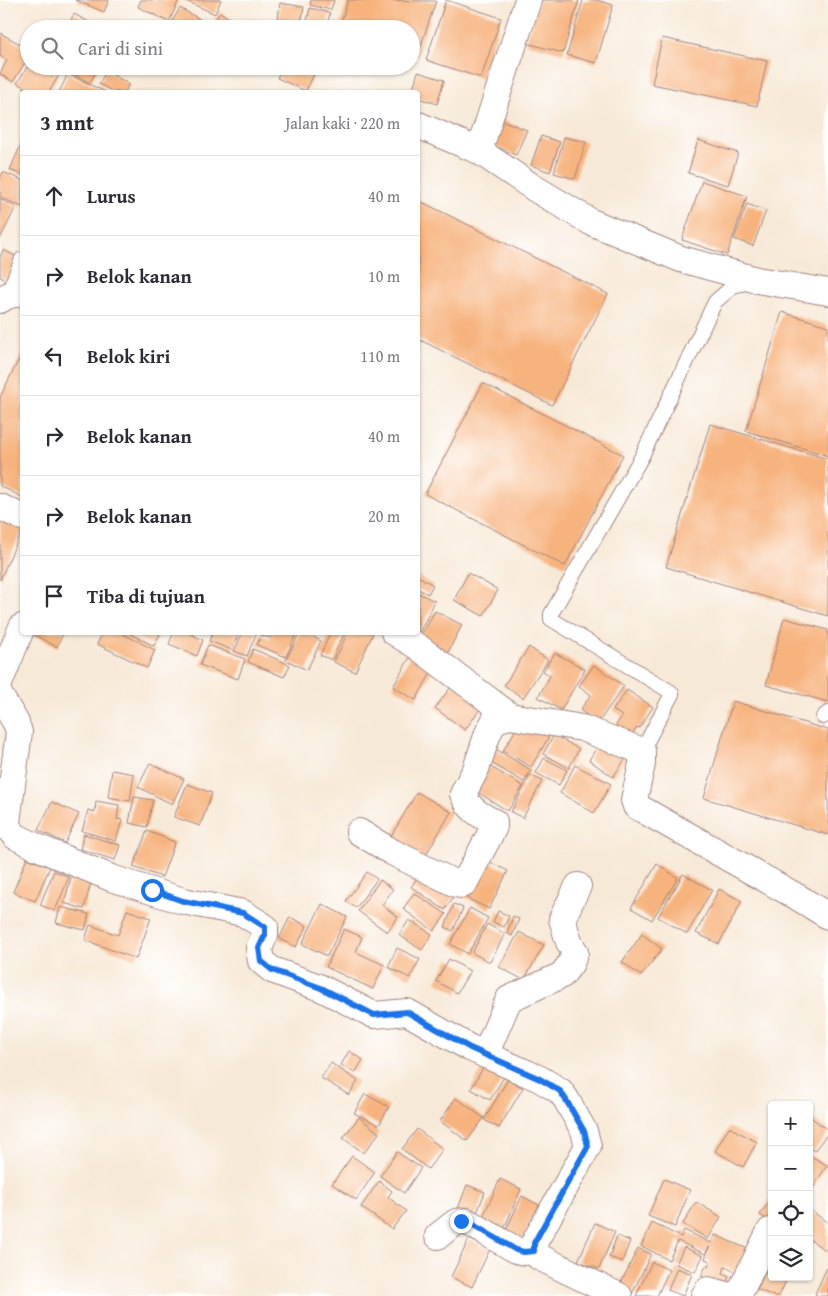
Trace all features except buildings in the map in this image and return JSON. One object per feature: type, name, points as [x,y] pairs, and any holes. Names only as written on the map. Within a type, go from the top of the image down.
[{"type":"street","points":[[479,151],[528,0]]},
{"type":"street","points":[[420,126],[479,151],[534,188],[590,222],[681,259],[756,280],[828,292]]},
{"type":"street","points":[[0,507],[20,516]]},
{"type":"street","points":[[0,681],[20,632]]},
{"type":"street","points":[[399,635],[418,647],[510,716]]},
{"type":"street","points":[[0,696],[18,730],[7,822],[8,828],[15,836],[37,848],[111,878],[183,901],[243,913],[265,927],[265,935],[259,948],[261,961],[272,970],[321,988],[374,1015],[407,1012],[470,1048],[540,1079],[560,1091],[584,1131],[588,1146],[534,1243],[534,1251],[539,1257],[620,1296]]},
{"type":"street","points":[[359,832],[392,852],[456,884],[464,884],[494,824],[494,822],[476,814],[466,803],[463,794],[476,768],[488,733],[495,720],[510,716],[582,728],[642,750],[642,764],[634,800],[636,806],[828,916]]},
{"type":"street","points":[[485,1054],[509,1000],[562,975],[571,963],[575,952],[569,942],[562,920],[578,886]]},
{"type":"street","points":[[438,1236],[456,1222],[466,1222],[516,1250],[524,1252],[534,1251]]},
{"type":"street","points":[[738,1296],[768,1235]]},
{"type":"street","points":[[704,1296],[708,1290],[730,1296]]},
{"type":"lane","points":[[10,296],[20,265]]},
{"type":"lane","points":[[642,750],[672,694],[671,692],[551,619],[551,614],[641,458],[716,302],[733,286],[756,280]]},
{"type":"route","points":[[152,890],[183,901],[243,913],[265,927],[265,935],[259,948],[261,961],[272,970],[321,988],[374,1015],[407,1012],[470,1048],[517,1068],[560,1091],[584,1131],[588,1146],[534,1243],[534,1251],[524,1252],[516,1250],[470,1223],[461,1221]]}]
